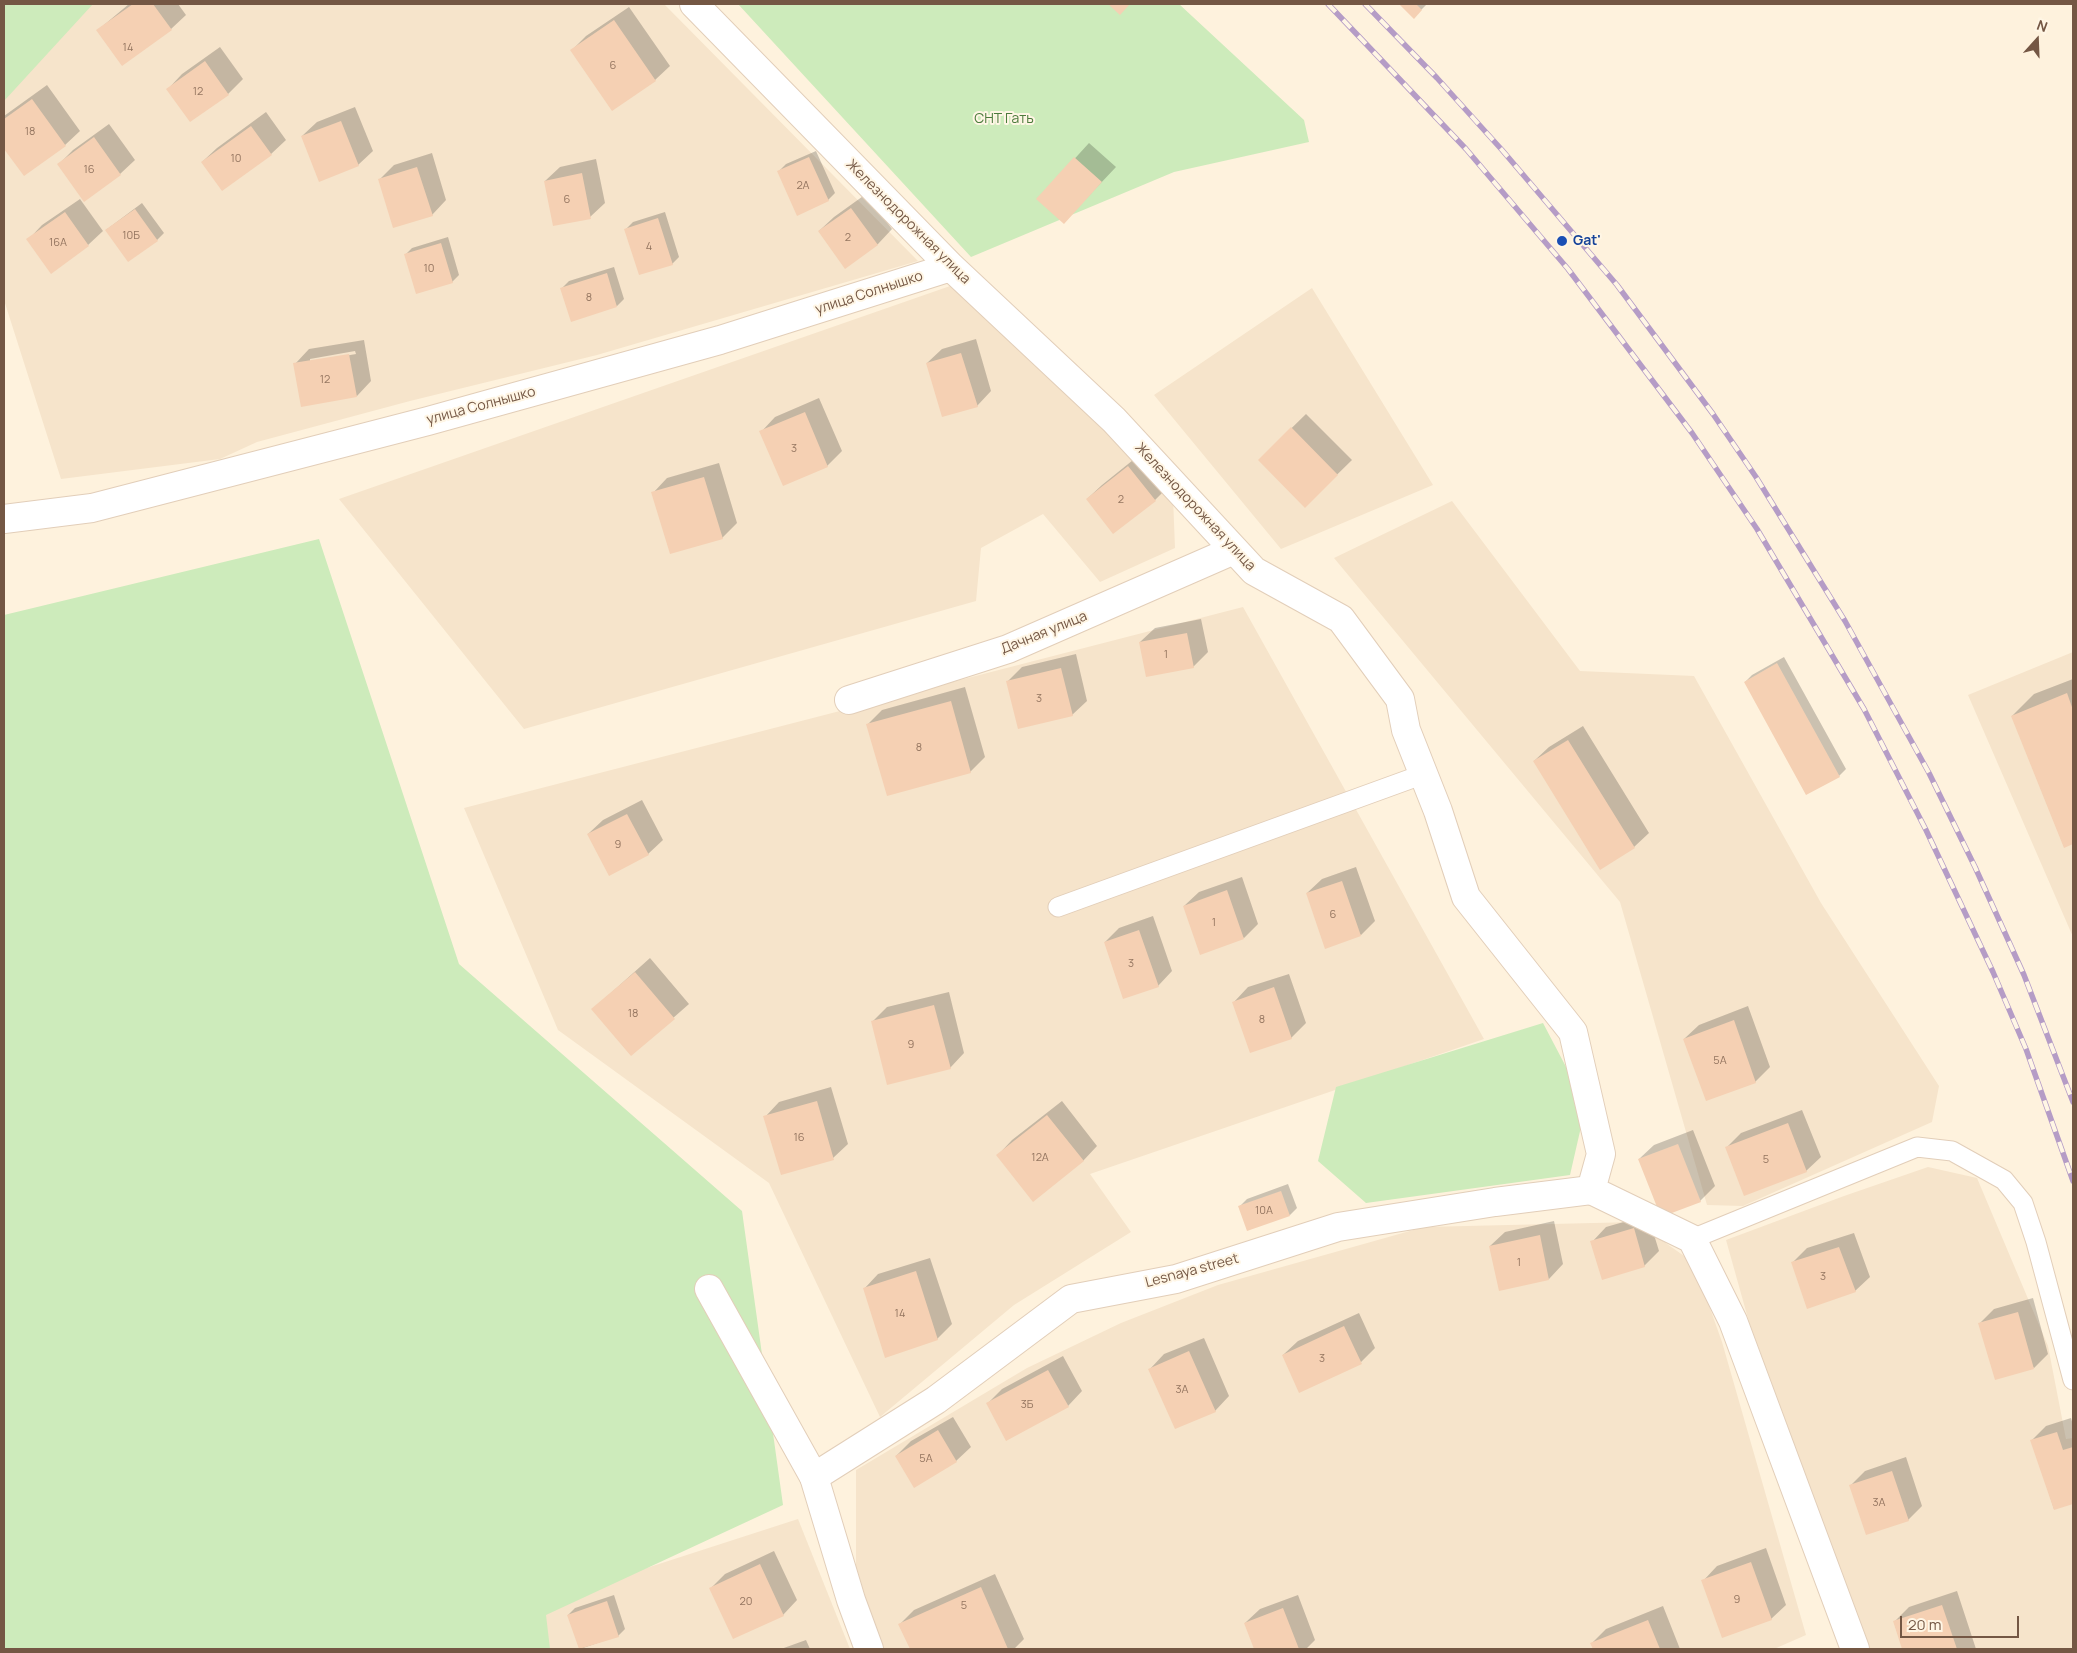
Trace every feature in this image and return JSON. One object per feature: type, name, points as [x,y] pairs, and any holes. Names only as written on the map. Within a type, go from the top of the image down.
[{"type":"street","name":"Железнодорожная улица","points":[[694,4],[951,267],[1114,420],[1254,571],[1341,619],[1400,699],[1406,730],[1424,774],[1466,897],[1572,1032],[1601,1154],[1591,1190]]},
{"type":"street","name":"улица Солнышко","points":[[4,519],[92,508],[428,421],[720,340],[951,267]]},
{"type":"street","name":"Дачная улица","points":[[849,700],[1008,649],[1234,550]]},
{"type":"street","points":[[1591,1190],[1692,1239],[1733,1321],[1846,1646]]},
{"type":"street","name":"Lesnaya street","points":[[814,1477],[936,1400],[1071,1299],[1176,1279],[1338,1228],[1495,1202],[1591,1190]]},
{"type":"street","points":[[709,1289],[814,1477],[851,1600],[869,1649]]},
{"type":"lane","points":[[1058,907],[1424,774]]},
{"type":"lane","points":[[1692,1239],[1917,1147],[1952,1151],[2004,1180],[2023,1203],[2036,1242],[2073,1380]]},
{"type":"shaded area","points":[[60,4],[664,4],[918,261],[597,355],[410,401],[257,442],[220,459],[61,479],[4,300],[4,67]]},
{"type":"shaded area","points":[[953,285],[1107,427],[1173,497],[1175,548],[1100,582],[1043,514],[981,548],[976,601],[524,729],[339,499]]},
{"type":"shaded area","points":[[1312,288],[1433,485],[1281,549],[1154,395]]},
{"type":"shaded area","points":[[1452,501],[1580,671],[1694,676],[1821,903],[1939,1086],[1932,1122],[1743,1206],[1707,1205],[1620,902],[1334,558]]},
{"type":"shaded area","points":[[1243,607],[1484,1039],[1090,1174],[1131,1232],[1014,1305],[880,1417],[769,1183],[558,1030],[464,808]]},
{"type":"shaded area","points":[[2073,652],[2073,937],[1968,695]]},
{"type":"shaded area","points":[[1928,1167],[1977,1178],[2048,1346],[2066,1439],[2073,1438],[2073,1649],[1870,1649],[1749,1322],[1726,1240]]},
{"type":"shaded area","points":[[1636,1222],[1694,1263],[1722,1342],[1806,1635],[1774,1649],[882,1649],[856,1581],[856,1470],[1027,1368],[1121,1323],[1218,1285],[1424,1227]]},
{"type":"shaded area","points":[[798,1519],[850,1649],[497,1649],[492,1618]]},
{"type":"green space","points":[[4,4],[93,4],[4,101]]},
{"type":"green space","name":"СНТ Гать","points":[[738,4],[1179,4],[1304,120],[1309,142],[1174,172],[971,257]]},
{"type":"green space","points":[[319,539],[459,964],[742,1211],[783,1505],[546,1615],[550,1649],[4,1649],[4,615]]},
{"type":"green space","points":[[1543,1023],[1586,1105],[1570,1175],[1366,1203],[1318,1161],[1336,1087]]},
{"type":"building","points":[[133,4],[153,4],[172,30],[122,66],[96,30]]},
{"type":"building","points":[[1108,4],[1130,4],[1120,15]]},
{"type":"building","points":[[1399,4],[1416,4],[1422,10],[1414,19]]},
{"type":"building","points":[[614,20],[656,81],[612,111],[570,50]]},
{"type":"building","points":[[205,61],[229,95],[190,122],[166,89]]},
{"type":"building","points":[[32,99],[66,146],[24,176],[4,149],[4,119]]},
{"type":"building","points":[[341,121],[359,166],[319,182],[301,136]]},
{"type":"building","points":[[251,126],[272,155],[222,191],[201,162]]},
{"type":"building","points":[[94,137],[121,175],[84,202],[57,164]]},
{"type":"building","points":[[809,157],[829,201],[797,216],[777,171]]},
{"type":"building","points":[[1074,157],[1102,182],[1064,224],[1036,199]]},
{"type":"building","points":[[417,167],[433,216],[393,228],[378,179]]},
{"type":"building","points":[[582,173],[591,219],[553,226],[544,181]]},
{"type":"building","points":[[851,208],[878,245],[845,269],[818,231]]},
{"type":"building","points":[[135,209],[158,241],[128,262],[105,230]]},
{"type":"building","points":[[65,212],[89,246],[51,274],[26,239]]},
{"type":"building","points":[[658,218],[673,265],[639,275],[624,229]]},
{"type":"building","points":[[441,243],[453,283],[416,294],[404,254]]},
{"type":"building","points":[[607,273],[617,307],[571,322],[560,288]]},
{"type":"building","points":[[961,353],[978,407],[942,417],[926,363]]},
{"type":"building","points":[[349,354],[357,397],[301,407],[293,363]]},
{"type":"building","points":[[805,412],[828,467],[783,486],[759,431]]},
{"type":"building","points":[[1291,427],[1338,475],[1305,508],[1258,460]]},
{"type":"building","points":[[1128,466],[1156,501],[1113,534],[1086,499]]},
{"type":"building","points":[[704,477],[723,539],[670,554],[651,492]]},
{"type":"building","points":[[1187,633],[1194,668],[1146,677],[1139,642]]},
{"type":"building","points":[[1777,663],[1840,777],[1806,795],[1744,682]]},
{"type":"building","points":[[1061,668],[1073,716],[1018,729],[1006,681]]},
{"type":"building","points":[[2067,693],[2073,710],[2073,844],[2064,848],[2011,716]]},
{"type":"building","points":[[951,701],[971,773],[887,796],[866,724]]},
{"type":"building","points":[[1568,740],[1635,848],[1600,870],[1533,761]]},
{"type":"building","points":[[627,814],[649,855],[609,876],[587,834]]},
{"type":"building","points":[[1342,881],[1361,936],[1325,949],[1306,893]]},
{"type":"building","points":[[1227,890],[1244,939],[1200,955],[1183,906]]},
{"type":"building","points":[[1139,930],[1159,987],[1123,999],[1104,942]]},
{"type":"building","points":[[635,972],[675,1019],[631,1056],[591,1009]]},
{"type":"building","points":[[1274,987],[1292,1039],[1250,1053],[1232,1002]]},
{"type":"building","points":[[934,1005],[951,1069],[887,1085],[871,1021]]},
{"type":"building","points":[[1734,1020],[1756,1083],[1706,1101],[1683,1039]]},
{"type":"building","points":[[817,1101],[834,1160],[781,1175],[763,1116]]},
{"type":"building","points":[[1047,1115],[1084,1161],[1033,1202],[996,1155]]},
{"type":"building","points":[[1788,1123],[1807,1172],[1744,1196],[1725,1147]]},
{"type":"building","points":[[1678,1144],[1701,1202],[1661,1217],[1638,1159]]},
{"type":"building","points":[[1281,1191],[1290,1216],[1247,1231],[1238,1206]]},
{"type":"building","points":[[1634,1228],[1645,1267],[1602,1280],[1590,1241]]},
{"type":"building","points":[[1540,1235],[1549,1280],[1499,1291],[1489,1246]]},
{"type":"building","points":[[1839,1247],[1856,1292],[1807,1309],[1791,1262]]},
{"type":"building","points":[[916,1271],[938,1340],[885,1358],[863,1288]]},
{"type":"building","points":[[2018,1312],[2034,1369],[1995,1380],[1978,1323]]},
{"type":"building","points":[[1344,1326],[1362,1364],[1299,1393],[1282,1355]]},
{"type":"building","points":[[1189,1351],[1216,1412],[1175,1429],[1148,1369]]},
{"type":"building","points":[[1048,1370],[1069,1407],[1006,1441],[986,1403]]},
{"type":"building","points":[[938,1430],[957,1462],[914,1488],[895,1456]]},
{"type":"building","points":[[2057,1432],[2063,1450],[2073,1447],[2073,1504],[2054,1510],[2030,1440]]},
{"type":"building","points":[[1892,1471],[1909,1521],[1866,1535],[1849,1485]]},
{"type":"building","points":[[1751,1562],[1772,1620],[1722,1638],[1701,1580]]},
{"type":"building","points":[[760,1564],[784,1616],[733,1639],[709,1588]]},
{"type":"building","points":[[981,1587],[1008,1649],[910,1649],[898,1624]]},
{"type":"building","points":[[607,1601],[619,1637],[579,1649],[567,1615]]},
{"type":"building","points":[[1942,1605],[1957,1649],[1902,1649],[1893,1621]]},
{"type":"building","points":[[1283,1608],[1299,1649],[1254,1649],[1244,1623]]},
{"type":"building","points":[[1648,1620],[1660,1649],[1593,1649],[1590,1643]]},
{"type":"railway","points":[[1328,4],[1466,149],[1568,269],[1692,433],[1757,529],[1864,709],[1926,830],[1993,972],[2026,1049],[2073,1181]]},
{"type":"railway","points":[[1365,4],[1437,78],[1502,150],[1617,285],[1713,414],[1756,477],[1845,621],[1929,773],[1975,867],[2024,975],[2073,1102]]},
{"type":"place","name":"Gat'","points":[[1562,241]]}]
